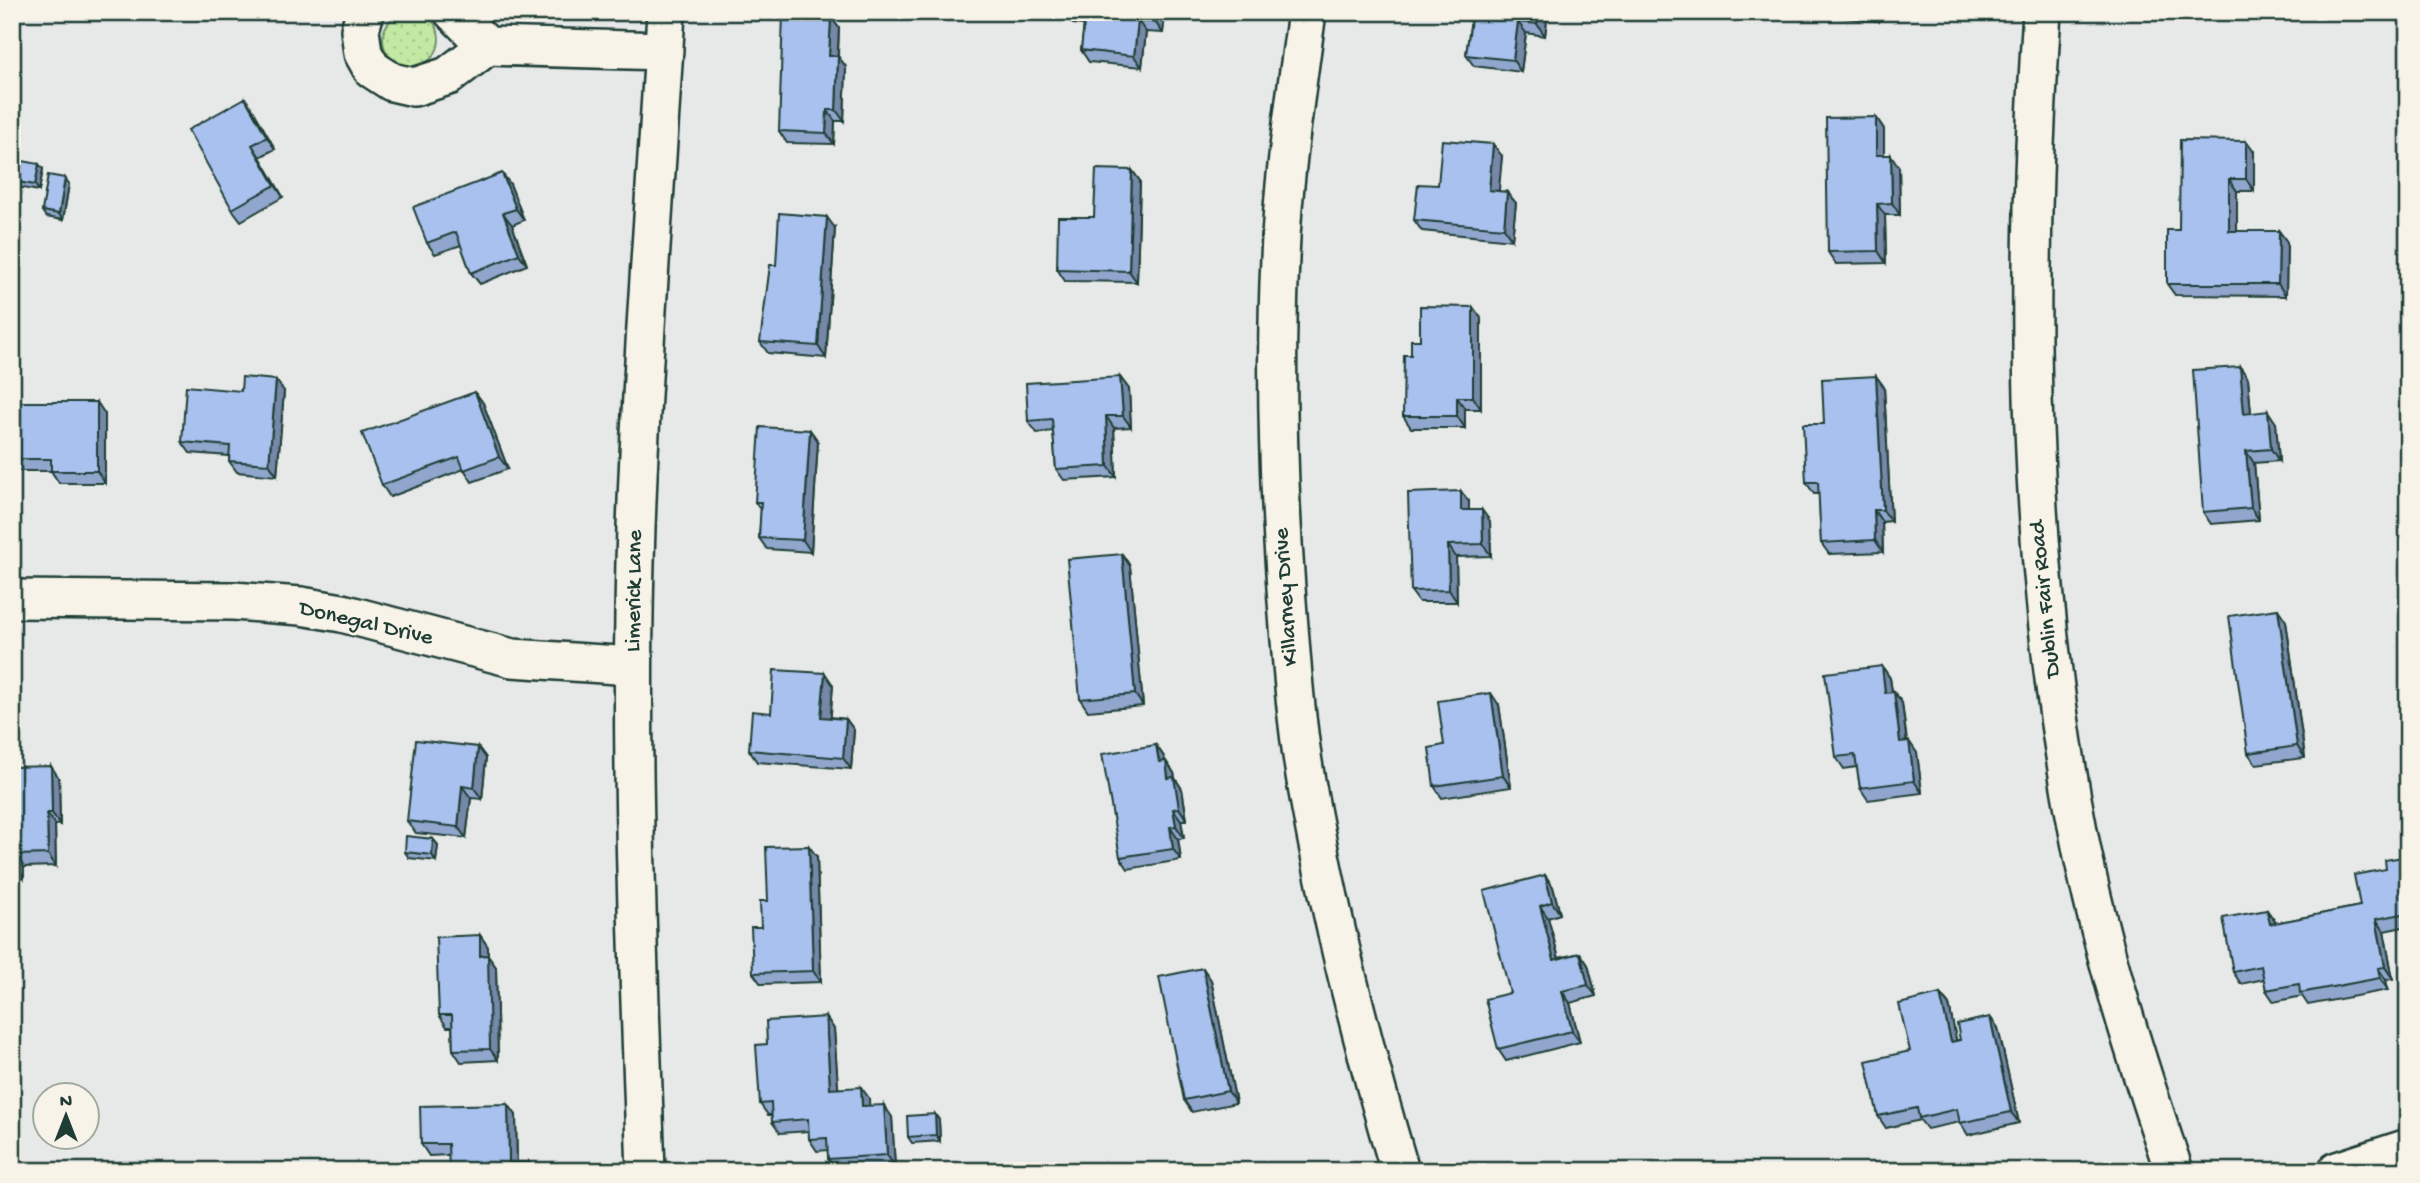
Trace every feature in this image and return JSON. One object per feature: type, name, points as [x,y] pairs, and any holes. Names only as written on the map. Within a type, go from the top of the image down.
[{"type":"street","points":[[365,12],[360,30],[363,53],[372,69],[392,82],[414,87],[448,76],[487,46],[664,51]]},
{"type":"street","points":[[453,12],[487,46]]},
{"type":"street","name":"Limerick Lane","points":[[646,1171],[637,930],[633,666],[642,387],[666,12]]},
{"type":"street","name":"Killarney Drive","points":[[1307,12],[1285,193],[1277,349],[1278,447],[1291,659],[1306,778],[1322,869],[1356,1011],[1400,1171]]},
{"type":"street","name":"Dublin Fair Road","points":[[2042,12],[2035,105],[2030,324],[2036,489],[2048,629],[2067,771],[2091,893],[2139,1065],[2174,1171]]},
{"type":"street","name":"Donegal Drive","points":[[12,599],[233,601],[301,606],[342,613],[512,658],[633,666]]},
{"type":"street","points":[[2337,1171],[2408,1148]]},
{"type":"green space","points":[[406,11],[416,11],[431,19],[437,28],[437,50],[431,59],[416,67],[406,67],[388,55],[383,44],[383,34],[395,16]]},
{"type":"building","points":[[1156,12],[1155,22],[1138,21],[1134,56],[1081,50],[1085,14],[1065,13]]},
{"type":"building","points":[[1472,12],[1538,12],[1537,24],[1518,22],[1513,60],[1466,55]]},
{"type":"building","points":[[783,14],[831,17],[829,56],[838,56],[836,110],[827,110],[826,133],[779,131]]},
{"type":"building","points":[[245,98],[267,137],[252,145],[275,185],[232,209],[188,130]]},
{"type":"building","points":[[1876,117],[1876,155],[1891,155],[1892,203],[1877,204],[1878,251],[1828,252],[1826,118]]},
{"type":"building","points":[[1442,140],[1493,144],[1489,190],[1507,192],[1504,228],[1414,220],[1418,184],[1438,185]]},
{"type":"building","points":[[2180,140],[2246,141],[2246,179],[2229,179],[2229,231],[2279,231],[2278,284],[2167,284],[2167,230],[2179,230]]},
{"type":"building","points":[[12,159],[39,164],[35,185],[12,181]]},
{"type":"building","points":[[1096,169],[1132,170],[1129,271],[1057,269],[1058,217],[1094,217]]},
{"type":"building","points":[[502,173],[516,209],[503,213],[519,254],[471,273],[456,232],[427,243],[413,207]]},
{"type":"building","points":[[48,175],[65,178],[59,214],[42,211]]},
{"type":"building","points":[[779,213],[827,217],[818,346],[760,342],[770,265],[776,265]]},
{"type":"building","points":[[1420,306],[1473,307],[1473,397],[1457,397],[1457,416],[1403,416],[1404,355],[1411,355],[1411,340],[1420,340]]},
{"type":"building","points":[[2240,367],[2244,414],[2268,411],[2271,449],[2246,451],[2251,508],[2203,512],[2193,370]]},
{"type":"building","points":[[1876,376],[1883,510],[1874,510],[1875,540],[1821,543],[1818,482],[1806,482],[1803,424],[1824,424],[1822,379]]},
{"type":"building","points":[[242,377],[276,380],[269,464],[229,461],[230,446],[182,442],[186,386],[241,391]]},
{"type":"building","points":[[1120,377],[1123,416],[1106,416],[1108,466],[1056,469],[1052,419],[1028,421],[1026,383]]},
{"type":"building","points":[[475,392],[499,457],[464,470],[459,457],[382,485],[362,433]]},
{"type":"building","points":[[12,402],[97,402],[97,471],[51,471],[51,459],[12,459]]},
{"type":"building","points":[[760,427],[810,430],[803,540],[759,538],[761,502],[755,502]]},
{"type":"building","points":[[1461,491],[1461,510],[1482,510],[1483,544],[1448,545],[1449,590],[1411,591],[1408,493]]},
{"type":"building","points":[[1122,554],[1135,694],[1080,699],[1067,559]]},
{"type":"building","points":[[2278,609],[2297,746],[2248,753],[2229,616]]},
{"type":"building","points":[[1882,666],[1885,693],[1894,692],[1900,742],[1909,741],[1914,781],[1860,788],[1855,755],[1836,757],[1825,673]]},
{"type":"building","points":[[774,670],[825,673],[821,717],[846,719],[843,758],[749,750],[752,711],[771,713]]},
{"type":"building","points":[[1491,693],[1503,776],[1434,786],[1429,748],[1444,745],[1438,701]]},
{"type":"building","points":[[416,740],[478,747],[474,788],[462,786],[458,827],[407,821]]},
{"type":"building","points":[[1156,745],[1159,762],[1166,761],[1168,778],[1174,777],[1179,808],[1173,809],[1176,826],[1170,827],[1173,849],[1120,857],[1102,754]]},
{"type":"building","points":[[51,766],[52,813],[47,813],[48,854],[16,855],[16,866],[12,866],[12,767]]},
{"type":"building","points":[[406,836],[433,839],[432,855],[405,852]]},
{"type":"building","points":[[809,846],[813,971],[753,973],[751,927],[761,927],[760,901],[768,901],[766,847]]},
{"type":"building","points":[[2408,856],[2408,913],[2376,919],[2385,967],[2378,968],[2380,978],[2300,993],[2299,984],[2266,990],[2261,966],[2233,972],[2223,918],[2267,910],[2270,924],[2360,906],[2354,875],[2386,869],[2385,860]]},
{"type":"building","points":[[1545,875],[1552,902],[1540,906],[1554,960],[1580,953],[1588,985],[1562,991],[1572,1031],[1498,1049],[1485,999],[1510,993],[1484,891]]},
{"type":"building","points":[[480,935],[480,956],[488,955],[490,1049],[453,1050],[452,1015],[439,1015],[436,937]]},
{"type":"building","points":[[1203,968],[1228,1091],[1184,1100],[1159,977]]},
{"type":"building","points":[[1940,994],[1951,1042],[1960,1040],[1957,1024],[1990,1017],[2011,1112],[1960,1123],[1957,1109],[1919,1118],[1917,1108],[1878,1116],[1866,1061],[1910,1051],[1899,1004]]},
{"type":"building","points":[[826,1017],[830,1089],[861,1087],[862,1106],[884,1105],[887,1155],[828,1159],[827,1138],[809,1139],[808,1119],[772,1122],[771,1103],[760,1104],[756,1045],[767,1044],[766,1021]]},
{"type":"building","points":[[508,1104],[509,1163],[529,1162],[529,1171],[449,1171],[448,1144],[421,1144],[420,1106]]},
{"type":"building","points":[[935,1114],[936,1135],[908,1137],[907,1116]]}]
